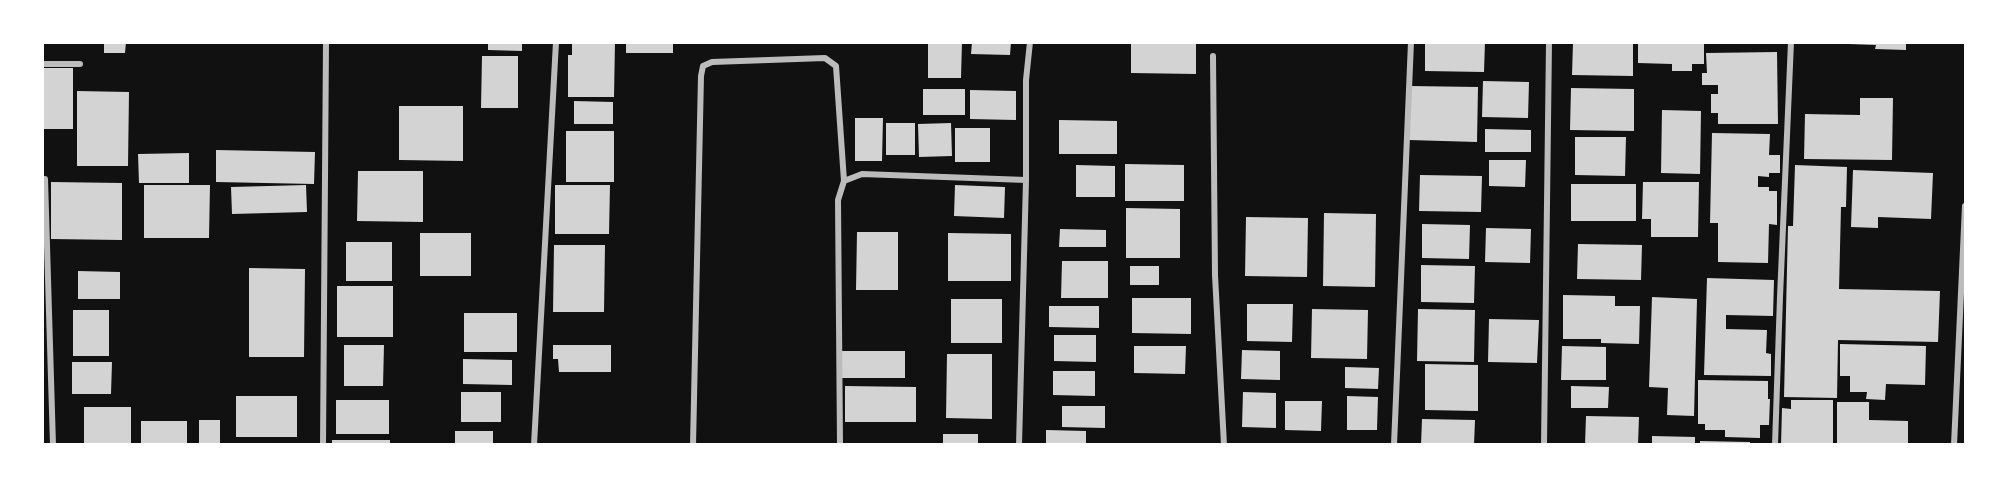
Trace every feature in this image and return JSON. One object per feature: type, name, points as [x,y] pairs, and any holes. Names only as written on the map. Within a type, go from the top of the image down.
[{"type":"street","points":[[322,445],[326,42]]},
{"type":"street","points":[[534,445],[556,42]]},
{"type":"street","points":[[1019,445],[1026,180],[1026,80],[1030,42]]},
{"type":"street","points":[[1394,445],[1411,42]]},
{"type":"street","points":[[1544,445],[1549,42]]},
{"type":"street","points":[[1775,445],[1779,297],[1791,42]]},
{"type":"street","points":[[1213,56],[1215,275],[1224,445]]},
{"type":"street","points":[[693,445],[700,76],[703,66],[712,62],[825,58],[836,66],[844,181],[838,200],[840,445]]},
{"type":"street","points":[[42,64],[80,64]]},
{"type":"street","points":[[844,181],[862,174],[1026,180]]},
{"type":"street","points":[[45,179],[52,445]]},
{"type":"street","points":[[1954,445],[1965,206]]},
{"type":"building","points":[[104,42],[126,42],[125,53],[104,53]]},
{"type":"building","points":[[488,42],[522,42],[522,51],[488,50]]},
{"type":"building","points":[[572,42],[615,42],[614,97],[568,97],[568,55],[572,55]]},
{"type":"building","points":[[626,42],[673,42],[673,53],[626,53]]},
{"type":"building","points":[[928,42],[962,42],[961,78],[928,78]]},
{"type":"building","points":[[972,42],[1011,42],[1010,55],[971,54]]},
{"type":"building","points":[[1131,42],[1196,42],[1196,74],[1131,73]]},
{"type":"building","points":[[1425,42],[1485,42],[1484,72],[1425,71]]},
{"type":"building","points":[[1573,42],[1633,42],[1633,76],[1572,75]]},
{"type":"building","points":[[1638,42],[1704,42],[1704,64],[1692,64],[1692,71],[1672,71],[1672,64],[1638,63]]},
{"type":"building","points":[[1849,42],[1906,42],[1906,50],[1875,49],[1876,45],[1849,44]]},
{"type":"building","points":[[1777,52],[1778,124],[1718,124],[1718,113],[1711,113],[1711,94],[1718,94],[1718,85],[1702,85],[1702,73],[1707,73],[1706,53]]},
{"type":"building","points":[[482,56],[518,56],[518,108],[481,108]]},
{"type":"building","points":[[42,68],[73,68],[73,129],[42,129]]},
{"type":"building","points":[[1483,81],[1529,82],[1528,118],[1482,117]]},
{"type":"building","points":[[1410,86],[1478,87],[1477,142],[1409,140]]},
{"type":"building","points":[[1571,88],[1634,89],[1634,131],[1570,130]]},
{"type":"building","points":[[923,89],[965,89],[965,115],[923,115]]},
{"type":"building","points":[[970,90],[1016,91],[1016,120],[970,119]]},
{"type":"building","points":[[77,91],[129,92],[128,166],[77,166]]},
{"type":"building","points":[[1860,98],[1893,98],[1892,160],[1804,159],[1805,114],[1860,115]]},
{"type":"building","points":[[574,101],[613,102],[613,124],[574,124]]},
{"type":"building","points":[[399,106],[463,106],[463,161],[399,160]]},
{"type":"building","points":[[1662,110],[1701,111],[1700,174],[1661,173]]},
{"type":"building","points":[[855,118],[883,118],[882,161],[855,161]]},
{"type":"building","points":[[1059,120],[1117,121],[1117,154],[1059,154]]},
{"type":"building","points":[[886,123],[915,123],[915,155],[886,155]]},
{"type":"building","points":[[951,123],[952,156],[919,157],[918,124]]},
{"type":"building","points":[[955,128],[990,128],[990,162],[955,162]]},
{"type":"building","points":[[1485,129],[1531,130],[1531,152],[1485,152]]},
{"type":"building","points":[[566,131],[614,131],[614,182],[566,182]]},
{"type":"building","points":[[1712,133],[1770,134],[1769,155],[1780,155],[1780,173],[1769,173],[1769,177],[1758,176],[1758,187],[1769,187],[1769,191],[1777,191],[1777,225],[1769,224],[1768,263],[1718,262],[1718,223],[1710,223]]},
{"type":"building","points":[[1575,137],[1626,137],[1625,176],[1575,175]]},
{"type":"building","points":[[216,150],[315,152],[314,184],[216,182]]},
{"type":"building","points":[[189,153],[189,183],[139,183],[138,154]]},
{"type":"building","points":[[1489,160],[1526,160],[1525,187],[1489,186]]},
{"type":"building","points":[[1125,164],[1184,165],[1184,201],[1125,201]]},
{"type":"building","points":[[1076,165],[1115,166],[1115,197],[1076,197]]},
{"type":"building","points":[[1795,165],[1847,167],[1846,207],[1841,207],[1839,289],[1940,291],[1938,342],[1838,340],[1837,398],[1784,397],[1788,226],[1793,226]]},
{"type":"building","points":[[1853,170],[1933,173],[1931,219],[1878,217],[1878,228],[1851,227]]},
{"type":"building","points":[[358,171],[423,171],[423,222],[357,221]]},
{"type":"building","points":[[1420,175],[1482,176],[1481,212],[1419,211]]},
{"type":"building","points":[[51,182],[122,183],[122,240],[51,239]]},
{"type":"building","points":[[1643,182],[1699,182],[1698,237],[1651,237],[1651,219],[1642,219]]},
{"type":"building","points":[[1571,184],[1636,184],[1636,221],[1571,221]]},
{"type":"building","points":[[144,185],[210,185],[209,238],[144,238]]},
{"type":"building","points":[[306,185],[307,212],[232,214],[231,187]]},
{"type":"building","points":[[555,185],[610,185],[609,234],[555,234]]},
{"type":"building","points":[[955,185],[1005,187],[1004,218],[954,216]]},
{"type":"building","points":[[1126,208],[1180,209],[1180,258],[1126,258]]},
{"type":"building","points":[[1324,213],[1376,214],[1375,287],[1323,286]]},
{"type":"building","points":[[1246,217],[1308,218],[1307,277],[1245,276]]},
{"type":"building","points":[[1422,224],[1470,225],[1469,259],[1422,258]]},
{"type":"building","points":[[1486,228],[1531,229],[1530,263],[1485,262]]},
{"type":"building","points":[[1060,229],[1106,230],[1106,247],[1059,247]]},
{"type":"building","points":[[857,232],[898,232],[898,290],[856,290]]},
{"type":"building","points":[[420,233],[471,233],[471,276],[420,276]]},
{"type":"building","points":[[948,233],[1011,234],[1011,281],[948,281]]},
{"type":"building","points":[[346,242],[392,242],[392,281],[346,281]]},
{"type":"building","points":[[1578,244],[1642,245],[1641,280],[1577,279]]},
{"type":"building","points":[[554,245],[605,245],[604,312],[553,312]]},
{"type":"building","points":[[1062,261],[1108,261],[1108,298],[1061,298]]},
{"type":"building","points":[[1421,265],[1475,266],[1474,303],[1421,302]]},
{"type":"building","points":[[1130,266],[1159,266],[1159,285],[1130,285]]},
{"type":"building","points":[[249,268],[305,269],[304,357],[249,357]]},
{"type":"building","points":[[78,271],[120,272],[120,299],[78,299]]},
{"type":"building","points":[[1707,278],[1774,280],[1773,316],[1726,315],[1726,329],[1767,330],[1766,353],[1771,354],[1771,376],[1704,375]]},
{"type":"building","points":[[337,286],[393,286],[393,337],[337,337]]},
{"type":"building","points":[[1563,295],[1615,296],[1615,306],[1640,306],[1639,344],[1601,343],[1601,339],[1563,339]]},
{"type":"building","points":[[1652,297],[1697,299],[1694,416],[1667,415],[1668,388],[1649,387]]},
{"type":"building","points":[[1132,298],[1191,298],[1191,334],[1132,333]]},
{"type":"building","points":[[951,299],[1002,299],[1002,343],[951,343]]},
{"type":"building","points":[[1247,304],[1293,304],[1292,342],[1247,341]]},
{"type":"building","points":[[1049,306],[1099,306],[1099,328],[1049,327]]},
{"type":"building","points":[[1312,309],[1368,310],[1367,359],[1311,358]]},
{"type":"building","points":[[1418,309],[1475,310],[1474,362],[1417,361]]},
{"type":"building","points":[[73,310],[109,310],[109,356],[73,356]]},
{"type":"building","points":[[464,313],[517,313],[517,352],[464,352]]},
{"type":"building","points":[[1489,319],[1539,320],[1537,363],[1488,362]]},
{"type":"building","points":[[1054,335],[1096,335],[1096,362],[1054,361]]},
{"type":"building","points":[[1840,344],[1926,346],[1925,385],[1886,384],[1885,400],[1866,399],[1867,392],[1850,392],[1850,376],[1840,376]]},
{"type":"building","points":[[344,345],[384,345],[383,386],[344,386]]},
{"type":"building","points":[[553,345],[611,345],[611,372],[559,372],[558,359],[553,359]]},
{"type":"building","points":[[1134,346],[1186,346],[1185,374],[1134,373]]},
{"type":"building","points":[[1562,346],[1606,347],[1606,380],[1561,380]]},
{"type":"building","points":[[1242,350],[1280,351],[1280,380],[1241,379]]},
{"type":"building","points":[[842,351],[905,351],[905,378],[842,378]]},
{"type":"building","points":[[947,354],[992,354],[992,419],[946,418]]},
{"type":"building","points":[[463,359],[512,360],[512,385],[463,384]]},
{"type":"building","points":[[72,362],[112,362],[111,394],[72,394]]},
{"type":"building","points":[[1425,364],[1478,365],[1478,411],[1425,410]]},
{"type":"building","points":[[1345,367],[1379,368],[1378,389],[1345,388]]},
{"type":"building","points":[[1053,371],[1095,371],[1095,396],[1053,395]]},
{"type":"building","points":[[1698,380],[1768,381],[1769,425],[1760,425],[1760,438],[1725,437],[1725,430],[1705,430],[1705,424],[1698,424]]},
{"type":"building","points":[[845,386],[916,387],[916,422],[845,422]]},
{"type":"building","points":[[1571,386],[1609,387],[1608,408],[1571,408]]},
{"type":"building","points":[[461,392],[501,392],[501,422],[461,422]]},
{"type":"building","points":[[1243,392],[1276,393],[1276,428],[1242,427]]},
{"type":"building","points":[[236,396],[297,396],[297,437],[236,437]]},
{"type":"building","points":[[1347,396],[1378,397],[1377,430],[1347,430]]},
{"type":"building","points":[[336,400],[389,400],[389,434],[336,434]]},
{"type":"building","points":[[1791,400],[1833,400],[1833,445],[1781,445],[1782,408],[1791,409]]},
{"type":"building","points":[[1285,401],[1322,401],[1321,431],[1285,430]]},
{"type":"building","points":[[1837,402],[1869,402],[1869,420],[1908,421],[1908,445],[1837,445]]},
{"type":"building","points":[[1062,406],[1105,406],[1105,428],[1062,427]]},
{"type":"building","points":[[84,407],[131,407],[131,445],[84,445]]},
{"type":"building","points":[[1586,416],[1639,417],[1638,445],[1585,445]]},
{"type":"building","points":[[1422,419],[1475,420],[1474,445],[1421,445]]},
{"type":"building","points":[[199,420],[220,420],[220,445],[199,445]]},
{"type":"building","points":[[141,421],[187,421],[187,445],[141,445]]},
{"type":"building","points":[[1046,430],[1086,431],[1086,445],[1046,445]]},
{"type":"building","points":[[455,431],[493,431],[493,445],[455,445]]},
{"type":"building","points":[[943,434],[978,434],[978,445],[943,445]]},
{"type":"building","points":[[1652,436],[1695,437],[1695,445],[1652,445]]},
{"type":"building","points":[[332,440],[390,440],[390,445],[332,445]]},
{"type":"building","points":[[1700,441],[1750,442],[1750,445],[1700,445]]}]
